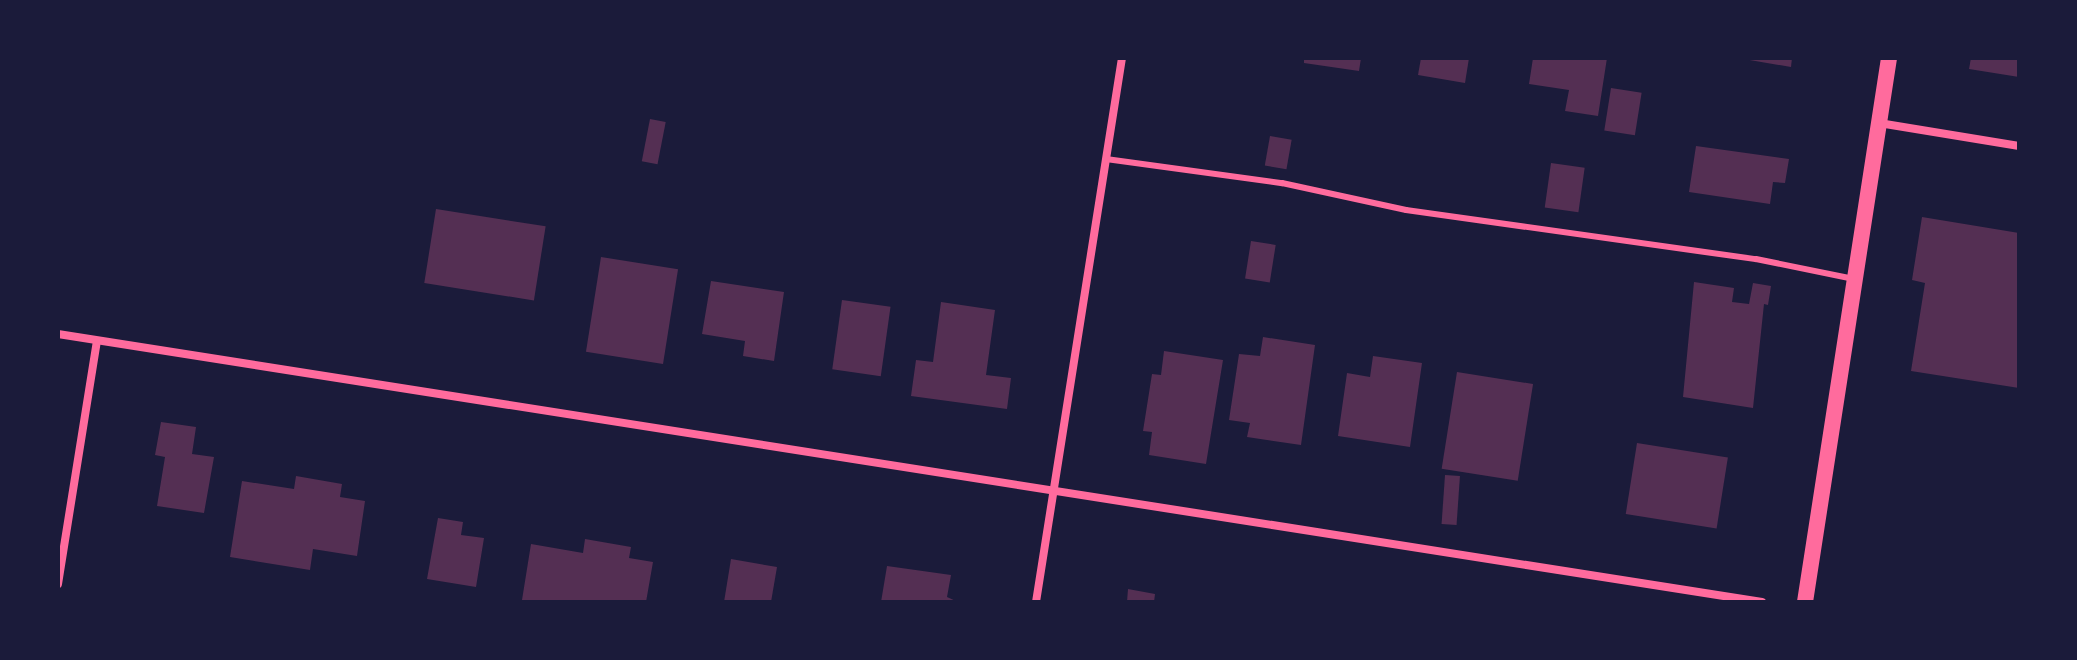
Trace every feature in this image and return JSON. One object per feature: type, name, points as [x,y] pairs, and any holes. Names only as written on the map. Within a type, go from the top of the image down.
[{"type":"main road","points":[[1805,602],[1889,58]]},
{"type":"street","points":[[1036,602],[1122,58]]},
{"type":"street","points":[[1879,123],[2019,146]]},
{"type":"street","points":[[58,334],[1762,602]]},
{"type":"street","points":[[58,584],[97,341]]},
{"type":"lane","points":[[1106,159],[1282,183],[1406,210],[1756,259],[1854,279]]},
{"type":"building","points":[[1304,58],[1361,58],[1359,71],[1304,63]]},
{"type":"building","points":[[1421,58],[1469,58],[1465,83],[1418,75]]},
{"type":"building","points":[[1533,58],[1607,58],[1598,116],[1565,111],[1569,90],[1529,84]]},
{"type":"building","points":[[1738,58],[1792,58],[1791,67]]},
{"type":"building","points":[[1971,58],[2019,58],[2019,77],[1969,69]]},
{"type":"building","points":[[1611,88],[1642,93],[1635,135],[1604,130]]},
{"type":"building","points":[[650,119],[666,122],[658,164],[642,161]]},
{"type":"building","points":[[1270,136],[1292,140],[1286,169],[1265,166]]},
{"type":"building","points":[[1696,146],[1789,159],[1785,183],[1773,182],[1770,204],[1689,192]]},
{"type":"building","points":[[1551,163],[1585,168],[1578,212],[1545,208]]},
{"type":"building","points":[[436,209],[546,226],[534,300],[424,283]]},
{"type":"building","points":[[1922,217],[2019,233],[2019,388],[1911,371],[1925,283],[1912,280]]},
{"type":"building","points":[[1251,241],[1276,245],[1270,282],[1245,279]]},
{"type":"building","points":[[601,257],[678,269],[663,364],[586,352]]},
{"type":"building","points":[[711,281],[784,292],[774,361],[743,356],[745,341],[702,334]]},
{"type":"building","points":[[1694,282],[1734,288],[1732,302],[1749,304],[1753,283],[1771,286],[1768,305],[1764,304],[1753,408],[1683,397]]},
{"type":"building","points":[[842,300],[891,307],[881,376],[832,369]]},
{"type":"building","points":[[941,302],[995,310],[986,375],[1011,378],[1007,409],[911,396],[916,360],[933,362]]},
{"type":"building","points":[[1263,337],[1315,345],[1301,445],[1247,437],[1250,423],[1229,420],[1239,354],[1260,356]]},
{"type":"building","points":[[1164,351],[1223,360],[1206,464],[1149,455],[1152,432],[1143,431],[1152,374],[1161,375]]},
{"type":"building","points":[[1373,356],[1422,363],[1410,447],[1338,436],[1347,373],[1370,377]]},
{"type":"building","points":[[1457,372],[1533,384],[1518,481],[1442,469]]},
{"type":"building","points":[[161,422],[196,427],[192,454],[214,457],[204,513],[157,506],[165,457],[155,455]]},
{"type":"building","points":[[1637,443],[1728,457],[1717,529],[1626,514]]},
{"type":"building","points":[[1445,475],[1460,476],[1457,525],[1442,524]]},
{"type":"building","points":[[296,476],[342,484],[340,497],[365,501],[357,556],[313,549],[310,570],[230,557],[242,481],[294,489]]},
{"type":"building","points":[[438,518],[463,522],[461,535],[484,538],[476,587],[427,579]]},
{"type":"building","points":[[585,539],[631,547],[629,558],[653,562],[646,602],[522,600],[531,544],[583,553]]},
{"type":"building","points":[[731,559],[777,567],[771,602],[724,602]]},
{"type":"building","points":[[887,566],[951,575],[947,597],[958,602],[881,602]]},
{"type":"building","points":[[1128,589],[1155,594],[1154,602],[1127,602]]}]
